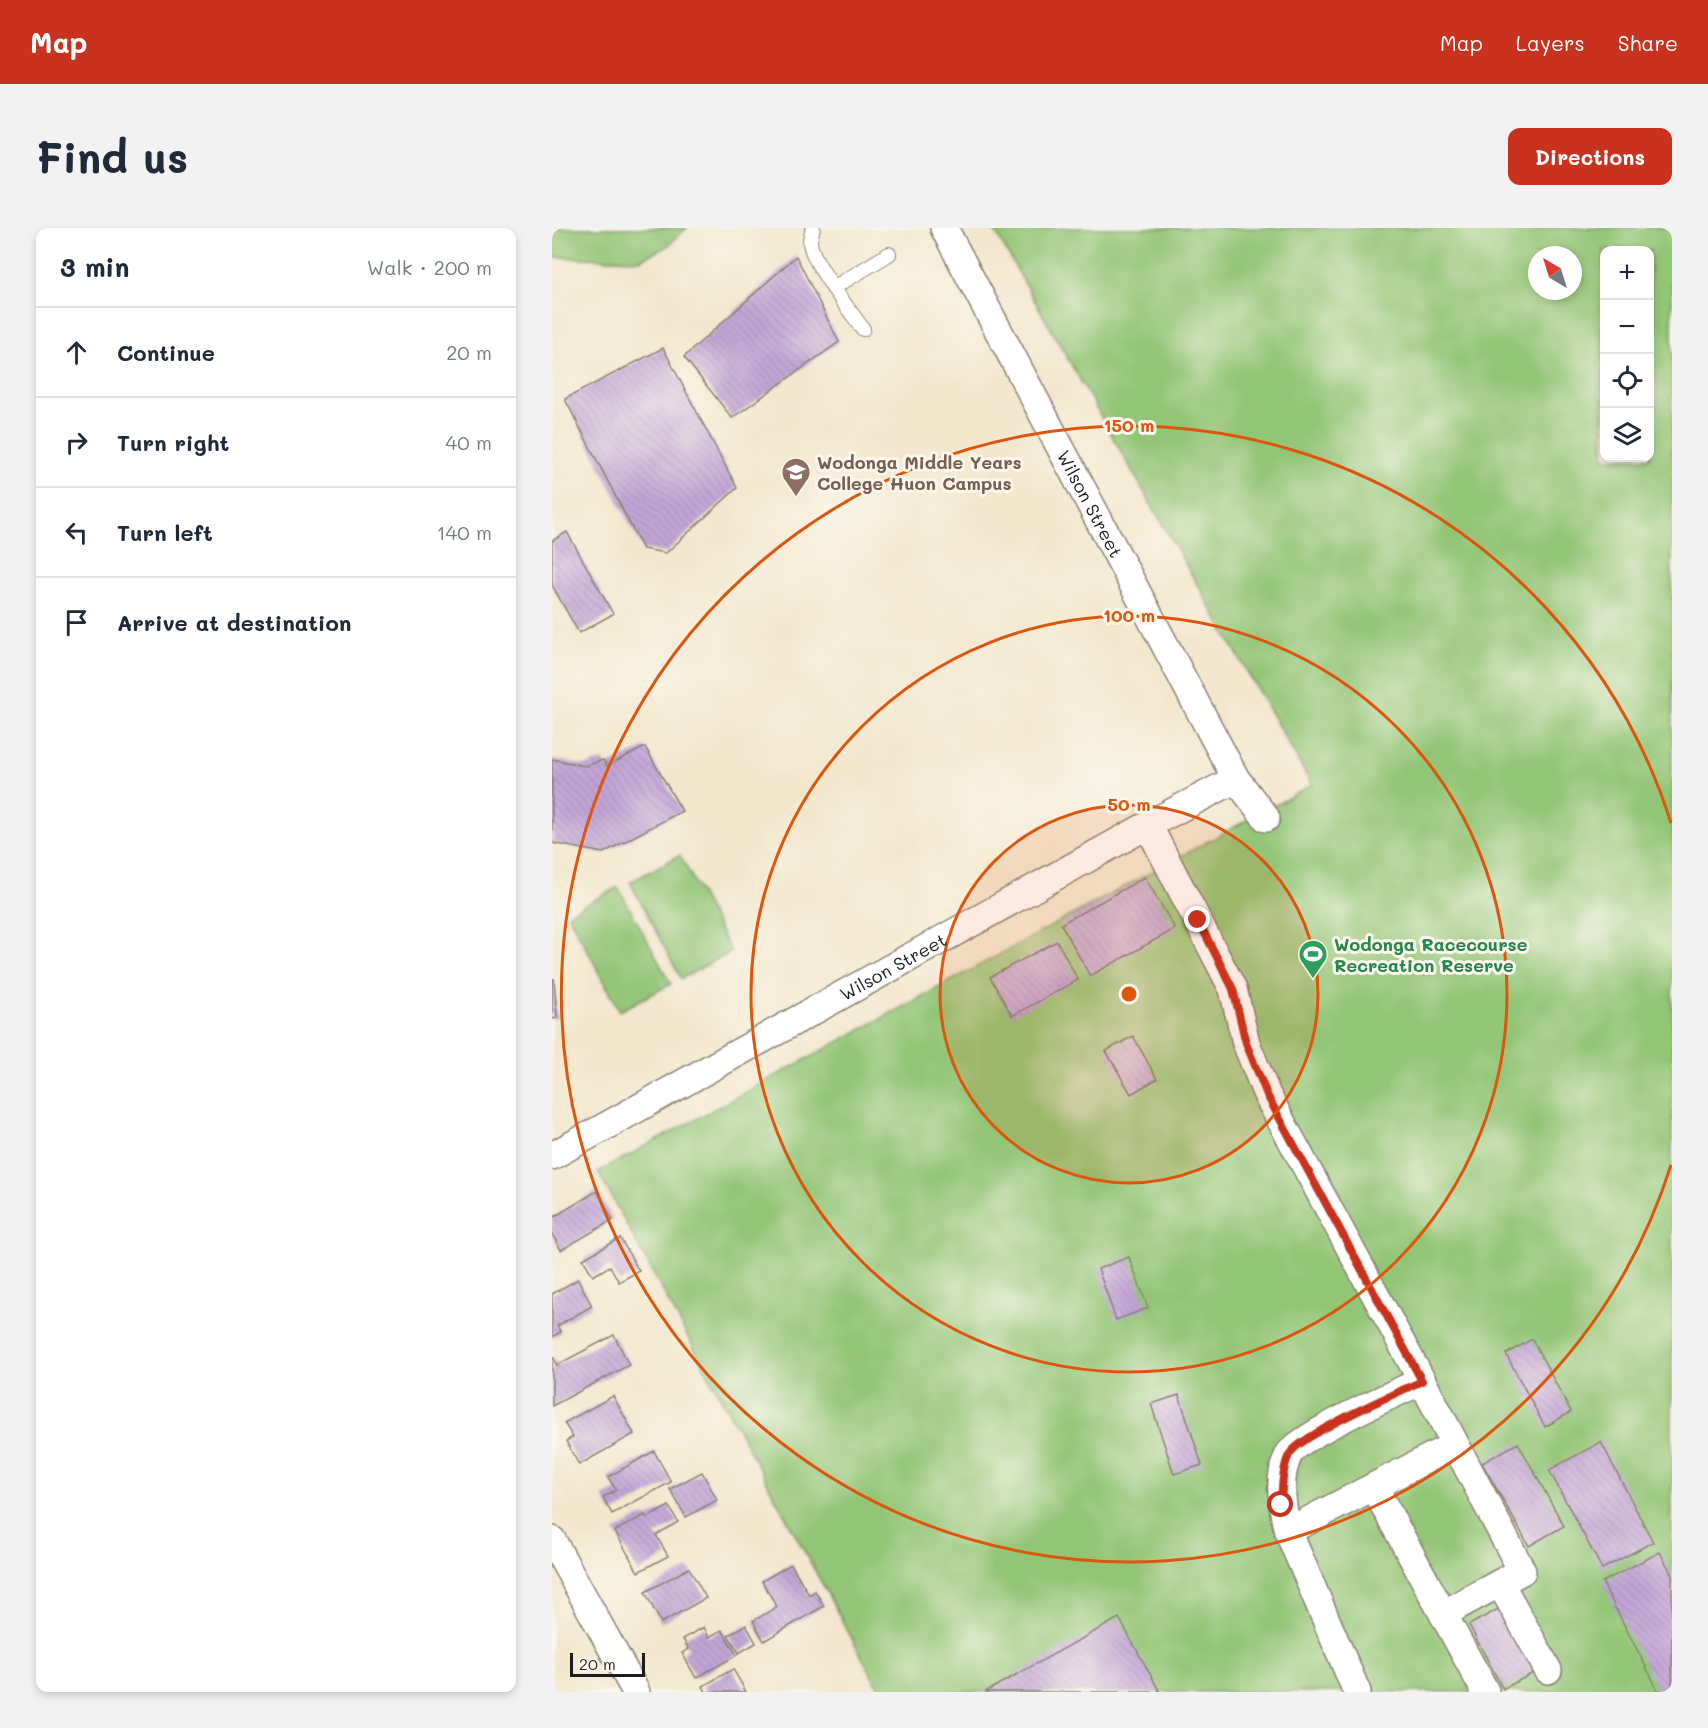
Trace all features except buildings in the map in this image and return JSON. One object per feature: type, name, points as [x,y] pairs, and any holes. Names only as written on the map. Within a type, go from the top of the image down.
[{"type":"street","name":"Wilson Street","points":[[944,228],[1236,779],[1266,818]]},
{"type":"street","name":"Wilson Street","points":[[552,1156],[1148,825],[1236,779]]},
{"type":"street","points":[[1148,825],[1233,989],[1246,1043],[1267,1095],[1522,1571],[1443,1614]]},
{"type":"street","points":[[1357,1692],[1288,1531],[1281,1505],[1282,1482],[1289,1454],[1299,1444],[1317,1432],[1422,1381]]},
{"type":"street","points":[[1288,1531],[1454,1445]]},
{"type":"street","points":[[1374,1487],[1485,1691],[1483,1692]]},
{"type":"street","points":[[552,1540],[636,1692]]},
{"type":"street","points":[[1500,1583],[1548,1670]]},
{"type":"lane","points":[[813,228],[810,242],[813,251],[833,288],[863,329]]},
{"type":"lane","points":[[833,288],[890,254]]},
{"type":"green space","points":[[552,228],[687,228],[668,246],[640,260],[552,257]]},
{"type":"green space","name":"Wodonga Racecourse Recreation Reserve","points":[[993,228],[1672,228],[1672,1692],[881,1692],[598,1172],[1312,785]]},
{"type":"green space","points":[[680,855],[731,952],[681,979],[630,882]]},
{"type":"green space","points":[[618,887],[671,984],[620,1011],[568,914]]},
{"type":"place","name":"Wodonga Middle Years College Huon Campus","points":[[796,498]]},
{"type":"place","name":"Wodonga Racecourse Recreation Reserve","points":[[1313,980]]},
{"type":"route","points":[[1198,920],[1233,989],[1246,1043],[1267,1095],[1422,1381],[1317,1432],[1299,1444],[1289,1454],[1282,1482],[1281,1505]]}]
